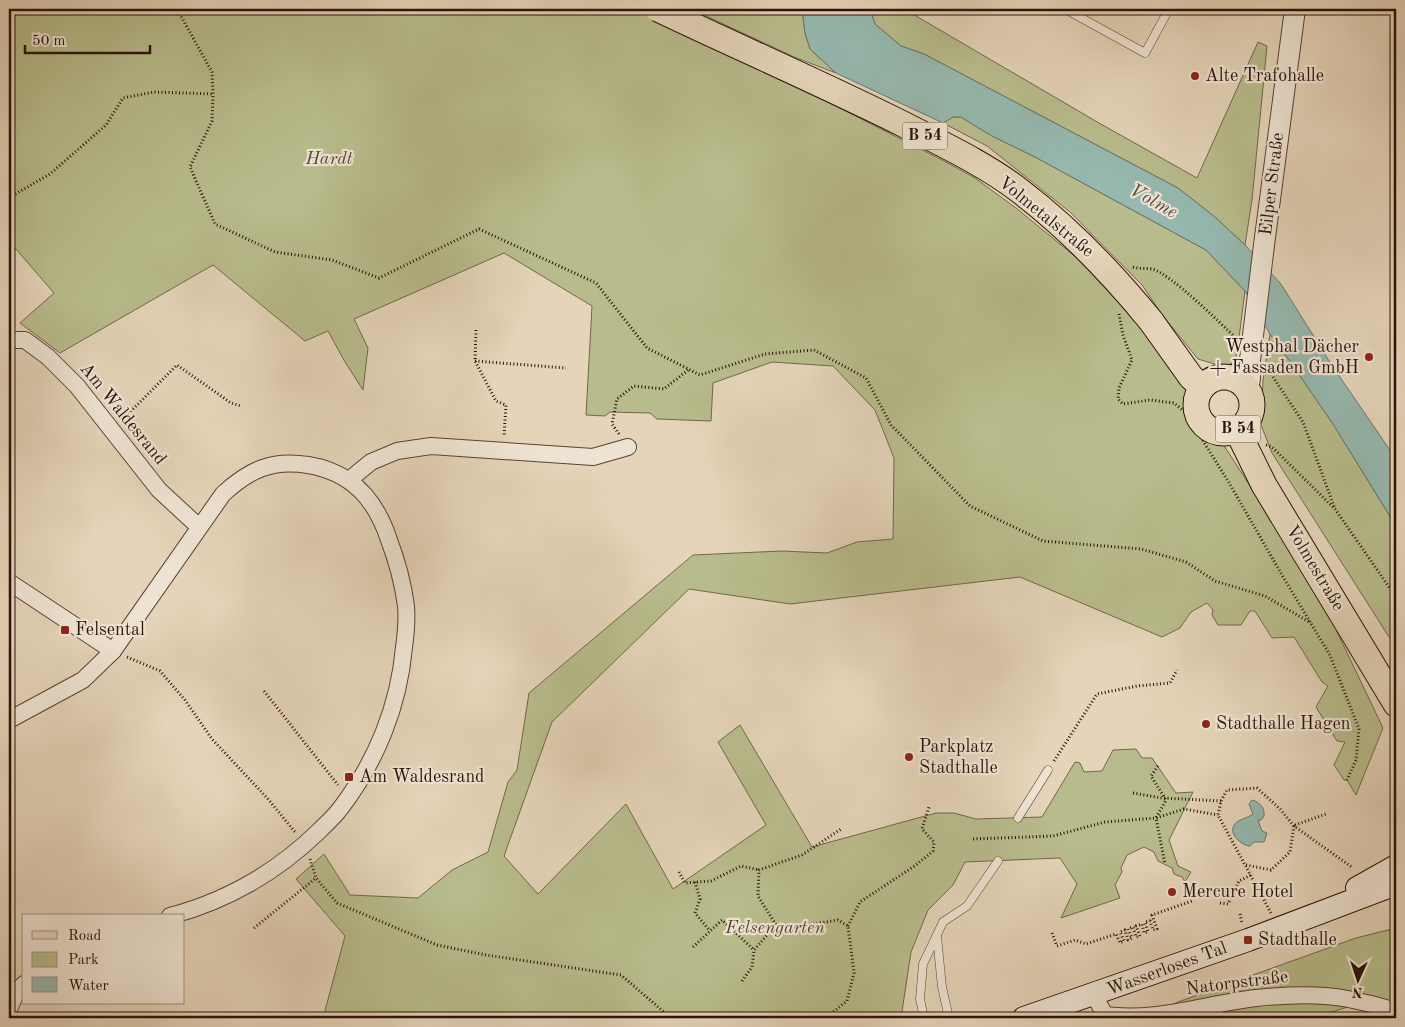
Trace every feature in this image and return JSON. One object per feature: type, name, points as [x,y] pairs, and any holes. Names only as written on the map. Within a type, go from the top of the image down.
[{"type":"main road","name":"Volmetalstraße","points":[[658,9],[884,115],[965,157],[1018,189],[1060,223],[1094,255],[1151,321],[1191,377],[1202,387]]},
{"type":"main road","points":[[1202,387],[1217,378],[1226,377],[1242,385]]},
{"type":"main road","name":"B 54","points":[[1202,387],[1196,401],[1196,411],[1200,420],[1211,430],[1221,433],[1237,430],[1249,418],[1252,410],[1251,400],[1242,385]]},
{"type":"main road","name":"Volmestraße","points":[[1237,430],[1264,485],[1396,704]]},
{"type":"main road","name":"Wasserloses Tal","points":[[1024,1018],[1094,995],[1309,917],[1387,885],[1396,866]]},
{"type":"street","name":"Eilper Straße","points":[[1242,385],[1250,378],[1250,360],[1264,245],[1295,9]]},
{"type":"street","name":"Am Waldesrand","points":[[9,340],[25,340],[48,357],[77,386],[159,490],[199,527]]},
{"type":"street","points":[[349,480],[371,462],[397,451],[431,446],[593,457],[628,447]]},
{"type":"street","points":[[9,720],[83,680],[113,651],[223,494],[244,475],[263,467],[282,464],[300,464],[317,467],[349,480],[369,499],[383,521],[398,564],[406,606],[407,623],[402,674],[390,717],[370,763],[338,812],[305,844],[278,866],[224,897],[193,910],[178,914]]},
{"type":"street","points":[[9,582],[113,651]]},
{"type":"street","points":[[9,1009],[16,993],[22,986]]},
{"type":"street","name":"Natorpstraße","points":[[1094,995],[1104,1015],[1122,1017],[1145,1017],[1256,998],[1303,995],[1346,998],[1396,1011]]},
{"type":"lane","points":[[1065,9],[1145,53],[1169,9]]},
{"type":"lane","points":[[1018,818],[1048,770]]},
{"type":"lane","points":[[924,1018],[920,999],[923,964],[944,922],[967,906],[998,861]]},
{"type":"lane","points":[[937,937],[942,987],[949,1018]]},
{"type":"path","points":[[174,9],[182,18],[212,72],[214,94],[212,121],[190,167],[215,224],[275,252],[332,260],[379,278],[479,229],[596,283],[647,348],[700,375],[765,354],[814,350],[866,378],[890,425],[970,506],[1043,541],[1141,549],[1186,562],[1215,581],[1265,596],[1311,623]]},
{"type":"path","points":[[9,195],[12,196],[50,174],[106,125],[123,98],[154,92],[214,94]]},
{"type":"path","points":[[1119,317],[1132,360],[1119,388],[1118,399],[1123,404],[1150,400],[1174,403],[1185,412],[1228,481],[1330,655],[1359,729],[1356,760],[1347,780]]},
{"type":"path","points":[[476,330],[474,361],[496,401],[506,405],[503,450]]},
{"type":"path","points":[[474,361],[566,368]]},
{"type":"path","points":[[112,430],[178,365],[231,403],[241,406]]},
{"type":"path","points":[[628,447],[612,424],[617,399],[634,386],[664,389],[688,370]]},
{"type":"path","points":[[1265,445],[1272,447],[1335,509],[1396,597]]},
{"type":"path","points":[[113,651],[160,671],[185,700],[212,739],[268,799],[305,844],[316,878],[337,904],[437,945],[486,955],[621,975],[671,1018]]},
{"type":"path","points":[[1048,770],[1097,694],[1137,686],[1170,683],[1177,670]]},
{"type":"path","points":[[264,691],[348,797]]},
{"type":"path","points":[[1158,766],[1151,776],[1166,800],[1156,818],[1165,864]]},
{"type":"path","points":[[1276,929],[1267,904],[1218,815],[1221,802],[1227,790],[1257,788],[1280,809],[1294,826],[1387,885]]},
{"type":"path","points":[[1133,793],[1162,798],[1221,802]]},
{"type":"path","points":[[825,1018],[847,1001],[854,973],[848,926],[860,902],[916,865],[933,851],[934,842],[922,829],[929,807]]},
{"type":"path","points":[[973,839],[1053,836],[1105,822],[1156,818],[1184,809],[1218,815]]},
{"type":"path","points":[[1294,826],[1326,814]]},
{"type":"path","points":[[1246,865],[1271,870],[1290,852],[1294,826]]},
{"type":"path","points":[[679,872],[685,883],[711,881],[741,866],[759,870],[802,855],[841,830]]},
{"type":"path","points":[[759,870],[758,896],[776,925]]},
{"type":"path","points":[[1220,903],[1228,904],[1239,881],[1251,875]]},
{"type":"path","points":[[254,928],[316,878]]},
{"type":"path","points":[[695,882],[700,899],[695,913],[710,931]]},
{"type":"path","points":[[1052,933],[1057,946],[1075,940],[1086,944],[1116,934],[1120,943],[1124,941],[1120,932],[1125,930],[1128,940],[1132,938],[1128,928],[1133,927],[1136,937],[1140,936],[1136,926],[1142,924],[1144,933],[1148,932],[1145,922],[1150,921],[1153,930],[1157,929],[1152,915],[1192,901]]},
{"type":"path","points":[[693,948],[722,920],[754,950]]},
{"type":"path","points":[[742,981],[752,967],[754,950],[776,925],[808,925],[838,920],[848,926]]},
{"type":"green space","name":"Hardt","points":[[9,9],[645,9],[975,178],[1016,208],[1077,258],[1144,330],[1195,401],[1218,440],[1221,441],[1284,538],[1328,613],[1383,728],[1356,795],[1347,780],[1344,780],[1334,765],[1345,742],[1337,741],[1316,707],[1328,686],[1322,682],[1294,637],[1272,638],[1255,611],[1250,611],[1241,625],[1218,625],[1212,615],[1213,610],[1207,603],[1191,612],[1180,628],[1162,637],[1020,577],[790,604],[689,589],[552,722],[504,856],[538,894],[626,804],[673,889],[766,825],[718,742],[740,725],[812,847],[936,813],[954,813],[976,819],[1042,817],[1075,762],[1080,763],[1084,772],[1102,771],[1113,750],[1136,749],[1142,758],[1152,758],[1176,793],[1193,792],[1169,840],[1178,866],[1191,872],[1185,882],[1182,877],[1174,874],[1172,868],[1158,861],[1154,852],[1144,847],[1127,855],[1121,868],[1122,872],[1115,885],[1120,898],[1061,918],[1077,884],[1060,858],[965,862],[953,885],[928,910],[911,952],[901,1018],[323,1018],[345,936],[296,879],[324,854],[350,895],[418,898],[452,870],[488,852],[508,782],[517,770],[529,693],[693,555],[782,551],[827,553],[857,542],[893,539],[894,458],[875,410],[833,366],[772,362],[713,383],[711,421],[657,419],[650,413],[610,412],[605,416],[586,415],[592,306],[504,253],[354,319],[368,348],[363,390],[328,331],[305,341],[213,265],[60,353],[20,323],[54,293],[9,241]]},
{"type":"green space","points":[[691,9],[802,9],[805,33],[810,49],[836,73],[794,57]]},
{"type":"green space","points":[[870,9],[904,9],[1197,178],[1258,42],[1267,46],[1252,200],[1245,245],[1215,217],[1178,188],[924,54],[901,46],[875,24]]},
{"type":"green space","points":[[953,117],[961,117],[992,136],[1035,157],[1206,250],[1245,291],[1237,353],[1234,362],[1224,367],[1198,359],[1163,316],[1142,285],[1070,212],[987,146],[943,123]]},
{"type":"green space","points":[[1270,334],[1333,424],[1396,526],[1396,648],[1272,453],[1261,425],[1263,380]]},
{"type":"green space","points":[[1396,928],[1396,1004],[1354,1005],[1313,1018],[1143,1018],[1178,1002],[1356,938]]},
{"type":"water","name":"Volme","points":[[802,9],[870,9],[875,24],[901,46],[924,54],[1178,188],[1215,217],[1245,245],[1281,284],[1331,364],[1396,459],[1396,526],[1333,424],[1270,334],[1245,291],[1206,250],[1035,157],[992,136],[961,117],[953,117],[943,123],[836,73],[810,49],[805,33]]},
{"type":"water","points":[[1252,800],[1263,808],[1264,816],[1261,820],[1258,820],[1262,831],[1267,833],[1264,842],[1254,842],[1250,846],[1236,838],[1233,828],[1237,822],[1253,814],[1249,804]]},
{"type":"place","name":"Alte Trafohalle","points":[[1195,76]]},
{"type":"place","name":"Westphal Dächer + Fassaden GmbH","points":[[1369,357]]},
{"type":"place","name":"Felsental","points":[[65,630]]},
{"type":"place","name":"Stadthalle Hagen","points":[[1206,724]]},
{"type":"place","name":"Parkplatz Stadthalle","points":[[909,757]]},
{"type":"place","name":"Am Waldesrand","points":[[349,777]]},
{"type":"place","name":"Mercure Hotel","points":[[1172,892]]},
{"type":"place","name":"Stadthalle","points":[[1248,940]]},
{"type":"park label","name":"Felsengarten","points":[[775,928]]}]
